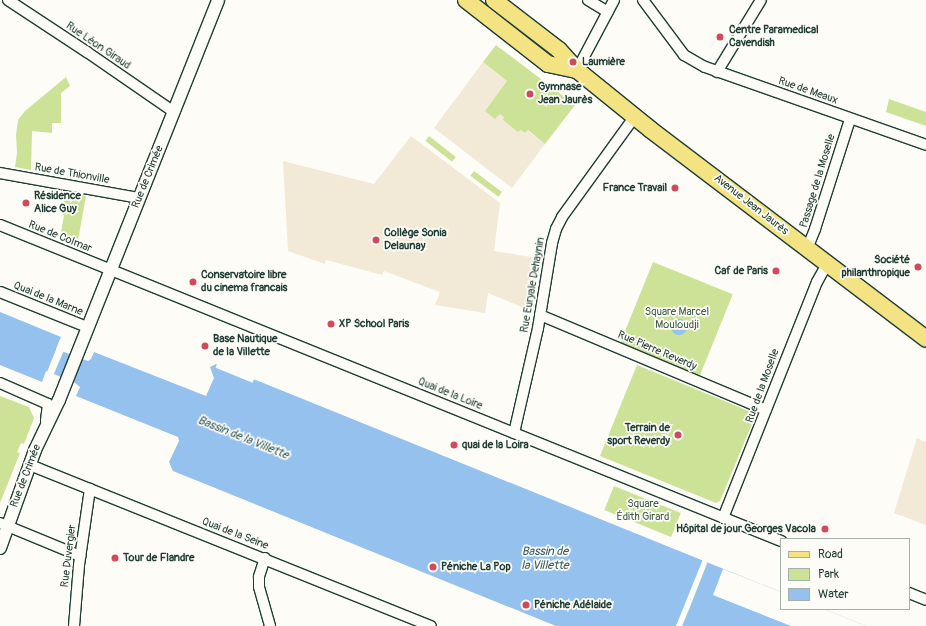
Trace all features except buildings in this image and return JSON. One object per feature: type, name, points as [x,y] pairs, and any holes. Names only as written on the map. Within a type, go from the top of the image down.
[{"type":"main road","name":"Avenue Jean Jaurès","points":[[466,0],[548,64],[576,70]]},
{"type":"main road","name":"Avenue Jean Jaurès","points":[[494,0],[559,50],[576,70],[926,339]]},
{"type":"street","name":"Rue Léon Giraud","points":[[8,0],[174,112]]},
{"type":"street","name":"Rue de Crimée","points":[[0,548],[4,524],[46,425],[59,400],[76,353],[111,271],[218,0]]},
{"type":"street","points":[[588,0],[608,12]]},
{"type":"street","points":[[576,70],[614,0]]},
{"type":"street","name":"Rue de Meaux","points":[[643,0],[684,55],[717,72],[926,145]]},
{"type":"street","points":[[717,72],[761,0]]},
{"type":"street","name":"Rue Euryale Dehaynin","points":[[514,433],[540,314],[552,243],[556,229],[562,217],[635,116]]},
{"type":"street","name":"Passage de la Moselle","points":[[807,249],[816,229],[850,119]]},
{"type":"street","name":"Rue de Thionville","points":[[0,174],[139,198]]},
{"type":"street","name":"Rue de Colmar","points":[[0,225],[111,271]]},
{"type":"street","name":"Rue de la Moselle","points":[[723,518],[817,282],[827,264]]},
{"type":"street","name":"Quai de la Loire","points":[[111,271],[780,541]]},
{"type":"street","name":"Quai de la Marne","points":[[0,292],[87,327]]},
{"type":"street","name":"Rue Pierre Reverdy","points":[[540,314],[766,410]]},
{"type":"street","points":[[0,383],[48,404],[46,425]]},
{"type":"street","name":"Quai de la Seine","points":[[30,464],[431,626]]},
{"type":"street","name":"Rue Duvergier","points":[[74,626],[80,556],[90,489]]},
{"type":"street","points":[[4,524],[80,556]]},
{"type":"street","points":[[265,558],[259,577],[259,587],[270,626]]},
{"type":"street","points":[[910,593],[926,600]]},
{"type":"shaded area","points":[[483,62],[507,81],[485,111],[499,113],[505,117],[503,120],[519,132],[521,130],[527,130],[545,144],[512,188],[434,128]]},
{"type":"shaded area","name":"Collège Sonia Delaunay","points":[[411,136],[500,203],[494,251],[537,258],[529,310],[488,293],[485,313],[435,305],[440,292],[384,271],[382,275],[326,260],[325,264],[288,251],[283,161],[374,184]]},
{"type":"shaded area","points":[[917,438],[926,442],[926,525],[894,513]]},
{"type":"green space","name":"Gymnase Jean Jaurès","points":[[496,45],[575,105],[545,144],[528,130],[525,133],[521,130],[518,132],[503,120],[504,117],[500,114],[495,119],[485,111],[507,81],[483,62]]},
{"type":"green space","points":[[66,77],[70,86],[61,93],[61,123],[52,123],[52,133],[32,131],[31,170],[15,167],[18,120],[25,111]]},
{"type":"green space","points":[[889,99],[926,112],[926,126],[886,112]]},
{"type":"green space","points":[[429,136],[456,157],[452,162],[425,141]]},
{"type":"green space","points":[[474,171],[502,192],[498,197],[470,176]]},
{"type":"green space","points":[[65,192],[86,196],[77,246],[60,239],[64,215],[61,214]]},
{"type":"green space","name":"Square Marcel Mouloudji","points":[[653,262],[733,294],[700,376],[620,344]]},
{"type":"green space","name":"Terrain de sport Reverdy","points":[[637,365],[756,414],[720,501],[716,503],[600,456]]},
{"type":"green space","points":[[0,396],[29,407],[34,418],[24,444],[21,443],[17,452],[20,453],[0,503]]},
{"type":"green space","name":"Square Édith Girard","points":[[614,486],[681,513],[671,537],[604,510]]},
{"type":"water","name":"Bassin de la Villette","points":[[0,312],[61,337],[56,349],[88,361],[91,359],[94,352],[206,396],[214,378],[210,367],[216,364],[780,592],[780,610],[826,610],[866,626],[556,626],[173,471],[169,462],[179,441],[178,437],[76,396],[80,387],[74,382],[46,371],[42,382],[0,365]]},
{"type":"water","points":[[676,319],[682,319],[687,324],[685,333],[682,335],[676,335],[671,330],[671,324]]},
{"type":"pier","points":[[62,335],[63,338],[59,348],[64,350],[53,376],[48,374],[44,383],[42,384]]},
{"type":"pier","points":[[217,364],[254,379],[253,383],[216,368]]},
{"type":"pier","points":[[703,559],[708,561],[688,612],[682,626],[676,626]]},
{"type":"pier","points":[[723,569],[780,592],[780,610],[826,610],[866,626],[791,626],[713,595]]},
{"type":"place","name":"Centre Paramedical Cavendish","points":[[720,37]]},
{"type":"place","name":"Laumière","points":[[573,62]]},
{"type":"place","name":"Gymnase Jean Jaurès","points":[[530,94]]},
{"type":"place","name":"France Travail","points":[[675,188]]},
{"type":"place","name":"Résidence Alice Guy","points":[[26,203]]},
{"type":"place","name":"Collège Sonia Delaunay","points":[[376,240]]},
{"type":"place","name":"Société philanthropique","points":[[918,267]]},
{"type":"place","name":"Caf de Paris","points":[[776,271]]},
{"type":"place","name":"Conservatoire libre du cinema francais","points":[[193,282]]},
{"type":"place","name":"XP School Paris","points":[[331,324]]},
{"type":"place","name":"Base Nautique de la Villette","points":[[205,346]]},
{"type":"place","name":"Terrain de sport Reverdy","points":[[678,435]]},
{"type":"place","name":"quai de la Loira","points":[[454,445]]},
{"type":"place","name":"Hôpital de jour Georges Vacola","points":[[825,529]]},
{"type":"place","name":"Tour de Flandre","points":[[115,558]]},
{"type":"place","name":"Péniche La Pop","points":[[433,567]]},
{"type":"place","name":"Péniche Adélaide","points":[[526,605]]}]
